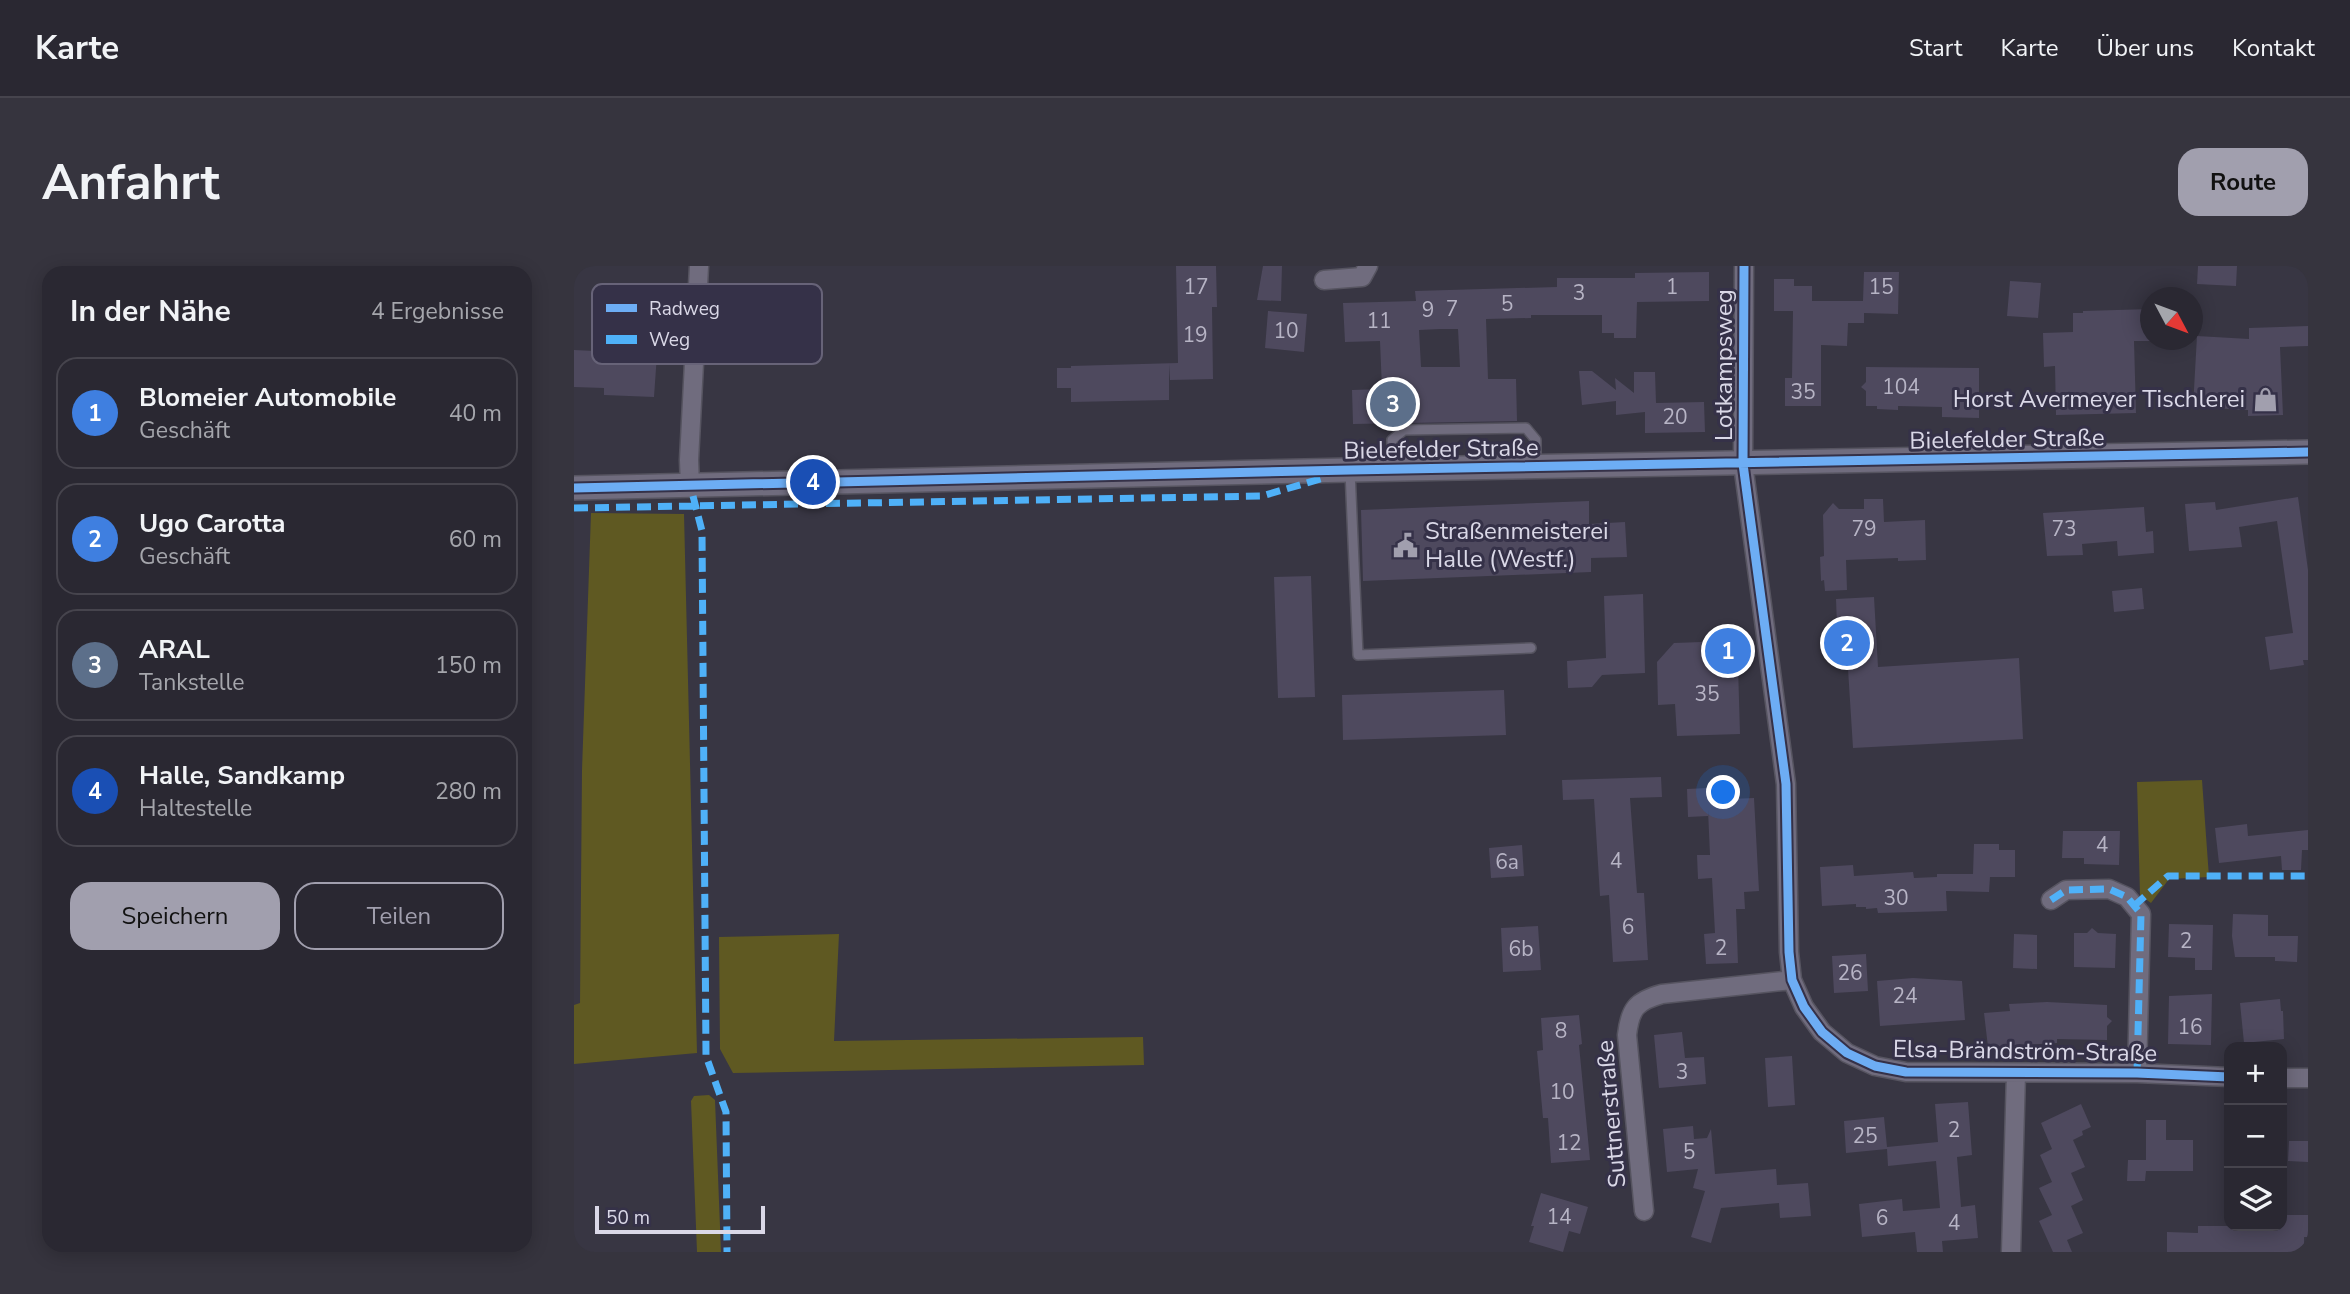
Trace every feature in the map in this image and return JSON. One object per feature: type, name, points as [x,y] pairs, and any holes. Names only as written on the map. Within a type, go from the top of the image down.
[{"type":"street","points":[[698,284],[699,266]]},
{"type":"street","points":[[1324,280],[1362,277],[1368,266]]},
{"type":"street","name":"Lotkampsweg","points":[[1743,464],[1744,266]]},
{"type":"street","points":[[690,486],[694,364]]},
{"type":"street","name":"Bielefelder Straße","points":[[574,488],[2308,452]]},
{"type":"street","name":"Elsa-Brändström-Straße","points":[[1743,464],[1786,784],[1788,952],[1792,980],[1804,1007],[1822,1032],[1847,1053],[1875,1066],[1906,1072],[2137,1073],[2224,1077]]},
{"type":"street","points":[[2051,900],[2066,890],[2109,889],[2127,897],[2141,914],[2137,1073]]},
{"type":"street","name":"Suttnerstraße","points":[[1644,1211],[1627,1035],[1629,1019],[1635,1006],[1647,998],[1662,994],[1792,980]]},
{"type":"street","points":[[2011,1252],[2015,1073]]},
{"type":"street","points":[[2287,1078],[2308,1078]]},
{"type":"lane","points":[[1393,469],[1392,440],[1404,430],[1417,429],[1526,428],[1536,440],[1536,466]]},
{"type":"lane","points":[[1350,470],[1358,655],[1531,648]]},
{"type":"shaded area","points":[[591,513],[684,514],[697,1053],[574,1064],[574,1005],[580,1003],[582,770]]},
{"type":"shaded area","points":[[2202,780],[2209,877],[2169,879],[2151,903],[2140,895],[2137,782]]},
{"type":"shaded area","points":[[839,934],[834,1041],[1143,1037],[1144,1065],[733,1073],[720,1049],[719,937]]},
{"type":"shaded area","points":[[709,1095],[715,1100],[721,1252],[697,1252],[691,1101],[694,1096]]},
{"type":"building","points":[[1176,266],[1216,266],[1217,307],[1212,307],[1213,379],[1170,380],[1169,364],[1169,400],[1071,402],[1071,388],[1057,388],[1057,368],[1178,363]]},
{"type":"building","points":[[1263,266],[1282,266],[1281,301],[1257,300]]},
{"type":"building","points":[[2198,266],[2237,266],[2236,286],[2197,284]]},
{"type":"building","points":[[1709,272],[1709,301],[1637,302],[1636,338],[1614,338],[1614,333],[1602,333],[1602,315],[1531,315],[1531,318],[1486,319],[1488,379],[1516,379],[1517,421],[1353,424],[1352,390],[1382,389],[1380,341],[1345,342],[1343,303],[1416,301],[1415,291],[1557,287],[1557,278],[1635,278],[1635,273]],"holes":[[[1458,329],[1460,367],[1421,367],[1419,330]]]},
{"type":"building","points":[[1864,272],[1899,272],[1898,314],[1864,313],[1864,323],[1848,323],[1847,346],[1821,345],[1821,406],[1785,406],[1785,378],[1792,378],[1793,311],[1774,311],[1774,279],[1794,279],[1794,286],[1812,286],[1812,301],[1863,301]]},
{"type":"building","points":[[2010,281],[2041,283],[2038,318],[2007,316]]},
{"type":"building","points":[[2140,309],[2140,341],[2134,341],[2136,413],[2056,415],[2055,366],[2044,367],[2043,333],[2073,332],[2073,313]]},
{"type":"building","points":[[1268,311],[1307,314],[1304,352],[1265,348]]},
{"type":"building","points":[[2308,326],[2308,346],[2280,347],[2283,415],[2248,416],[2248,410],[2193,407],[2196,350],[2203,350],[2203,336],[2249,339],[2249,328]]},
{"type":"building","points":[[574,350],[592,351],[592,364],[656,364],[654,397],[604,395],[604,388],[574,387]]},
{"type":"building","points":[[1866,367],[1979,368],[1979,418],[1942,417],[1942,407],[1898,406],[1898,410],[1866,406],[1866,391],[1861,387],[1866,382]]},
{"type":"building","points":[[1579,371],[1592,371],[1616,390],[1615,378],[1634,393],[1634,372],[1655,372],[1656,403],[1704,402],[1705,432],[1645,433],[1645,412],[1616,415],[1616,401],[1582,405]]},
{"type":"building","points":[[2298,497],[2308,570],[2308,660],[2303,660],[2304,665],[2270,670],[2265,637],[2293,633],[2277,521],[2239,527],[2242,547],[2189,551],[2185,504],[2215,502],[2216,510]]},
{"type":"building","points":[[1864,499],[1883,499],[1884,522],[1925,520],[1926,560],[1846,560],[1847,590],[1825,591],[1824,580],[1821,581],[1820,557],[1824,556],[1823,515],[1833,503],[1839,509],[1864,509]]},
{"type":"building","points":[[1589,501],[1589,524],[1625,522],[1627,557],[1591,558],[1591,572],[1363,581],[1361,510]]},
{"type":"building","points":[[2144,507],[2146,532],[2153,531],[2154,553],[2118,556],[2117,541],[2082,544],[2083,555],[2047,556],[2043,513]]},
{"type":"building","points":[[1311,576],[1315,697],[1278,698],[1274,577]]},
{"type":"building","points":[[2142,588],[2144,609],[2114,612],[2112,591]]},
{"type":"building","points":[[1643,594],[1645,673],[1602,675],[1592,687],[1568,688],[1567,661],[1606,658],[1604,596]]},
{"type":"building","points":[[1874,597],[1878,667],[2019,658],[2023,739],[1853,748],[1848,669],[1844,669],[1843,652],[1838,652],[1836,599]]},
{"type":"building","points":[[1729,641],[1730,666],[1738,666],[1740,734],[1677,736],[1675,704],[1658,705],[1657,662],[1674,643]]},
{"type":"building","points":[[1504,690],[1506,735],[1343,740],[1342,695]]},
{"type":"building","points":[[1661,777],[1662,797],[1630,798],[1637,893],[1644,893],[1648,960],[1613,962],[1609,895],[1600,896],[1594,799],[1563,800],[1562,780]]},
{"type":"building","points":[[1707,788],[1708,800],[1754,798],[1759,891],[1744,892],[1745,909],[1736,909],[1738,963],[1706,964],[1704,934],[1715,933],[1712,878],[1698,879],[1697,855],[1710,855],[1708,810],[1708,816],[1688,817],[1687,789]]},
{"type":"building","points":[[2247,824],[2248,836],[2308,830],[2308,850],[2302,850],[2301,870],[2282,870],[2281,856],[2219,863],[2215,828]]},
{"type":"building","points":[[2063,831],[2120,831],[2119,865],[2084,864],[2084,858],[2062,858]]},
{"type":"building","points":[[1974,844],[1999,844],[1999,850],[2015,850],[2015,877],[1990,877],[1989,892],[1946,891],[1947,911],[1878,913],[1877,908],[1866,909],[1856,907],[1856,904],[1822,906],[1820,867],[1853,865],[1854,876],[1913,872],[1914,878],[1937,877],[1937,874],[1973,874]]},
{"type":"building","points":[[1522,845],[1524,876],[1491,878],[1489,848]]},
{"type":"building","points":[[2233,914],[2268,915],[2268,936],[2298,936],[2297,962],[2275,961],[2275,957],[2235,957]]},
{"type":"building","points":[[2169,924],[2213,925],[2212,970],[2195,970],[2195,958],[2168,957]]},
{"type":"building","points":[[1538,926],[1541,970],[1503,972],[1501,928]]},
{"type":"building","points":[[2092,928],[2098,933],[2116,934],[2115,968],[2074,967],[2074,933],[2087,933]]},
{"type":"building","points":[[2014,934],[2037,935],[2037,969],[2013,968]]},
{"type":"building","points":[[1866,954],[1868,991],[1834,993],[1832,956]]},
{"type":"building","points":[[1913,978],[1962,981],[1965,1020],[1880,1026],[1877,981]]},
{"type":"building","points":[[2212,994],[2211,1045],[2168,1044],[2169,996]]},
{"type":"building","points":[[2280,999],[2284,1039],[2244,1042],[2240,1003]]},
{"type":"building","points":[[2047,1002],[2107,1005],[2107,1017],[2112,1021],[2107,1026],[2107,1040],[2057,1039],[2057,1043],[1988,1047],[1984,1013],[2010,1011],[2009,1004]]},
{"type":"building","points":[[1579,1015],[1582,1044],[1579,1045],[1590,1160],[1551,1163],[1548,1118],[1543,1118],[1537,1051],[1543,1050],[1541,1018]]},
{"type":"building","points":[[1682,1032],[1685,1058],[1704,1057],[1706,1084],[1659,1088],[1654,1035]]},
{"type":"building","points":[[1792,1056],[1795,1105],[1768,1107],[1765,1058]]},
{"type":"building","points":[[1968,1102],[1972,1155],[1957,1157],[1961,1207],[1975,1205],[1978,1238],[1942,1241],[1943,1252],[1917,1252],[1915,1232],[1862,1237],[1859,1204],[1902,1199],[1903,1211],[1940,1208],[1936,1161],[1888,1166],[1887,1149],[1846,1153],[1844,1121],[1884,1117],[1887,1147],[1938,1142],[1935,1104]]},
{"type":"building","points":[[2081,1104],[2091,1127],[2073,1140],[2085,1167],[2071,1173],[2083,1200],[2071,1206],[2083,1233],[2067,1240],[2072,1252],[2053,1252],[2039,1221],[2052,1215],[2039,1188],[2052,1182],[2040,1155],[2052,1149],[2041,1123]]},
{"type":"building","points":[[2146,1120],[2166,1120],[2166,1140],[2193,1140],[2193,1171],[2146,1171],[2145,1181],[2127,1181],[2128,1160],[2146,1160]]},
{"type":"building","points":[[1693,1126],[1694,1139],[1707,1138],[1711,1129],[1715,1174],[1776,1169],[1777,1185],[1808,1183],[1811,1216],[1780,1218],[1779,1203],[1721,1208],[1711,1243],[1691,1237],[1705,1191],[1693,1188],[1698,1169],[1667,1172],[1663,1129]]},
{"type":"building","points":[[2289,1141],[2308,1141],[2308,1162],[2288,1161]]},
{"type":"building","points":[[1541,1193],[1588,1207],[1580,1234],[1569,1231],[1563,1252],[1529,1242]]},
{"type":"building","points":[[2287,1215],[2308,1215],[2308,1237],[2304,1237],[2304,1252],[2167,1252],[2167,1232],[2198,1233],[2198,1226],[2224,1226],[2224,1231],[2287,1231]]},
{"type":"marked path","points":[[574,508],[1262,496],[1327,477]]},
{"type":"marked path","points":[[693,496],[702,531],[706,1056],[726,1112],[727,1252]]},
{"type":"marked path","points":[[2134,906],[2168,876],[2308,876]]},
{"type":"marked path","points":[[2051,900],[2066,890],[2109,889],[2127,897],[2141,914],[2137,1073]]},
{"type":"cycle path","points":[[1744,266],[1743,464],[1786,784],[1789,952],[1792,980],[1804,1007],[1822,1032],[1847,1053],[1875,1066],[1906,1072],[2137,1073],[2224,1077]]},
{"type":"cycle path","points":[[574,488],[2308,452]]},
{"type":"place","name":"Horst Avermeyer Tischlerei","points":[[2265,399]]},
{"type":"place","name":"ARAL","points":[[1393,404]]},
{"type":"place","name":"Halle, Sandkamp","points":[[813,482]]},
{"type":"place","name":"Straßenmeisterei Halle (Westf.)","points":[[1405,545]]},
{"type":"place","name":"Ugo Carotta","points":[[1847,643]]},
{"type":"place","name":"Blomeier Automobile","points":[[1728,651]]}]
